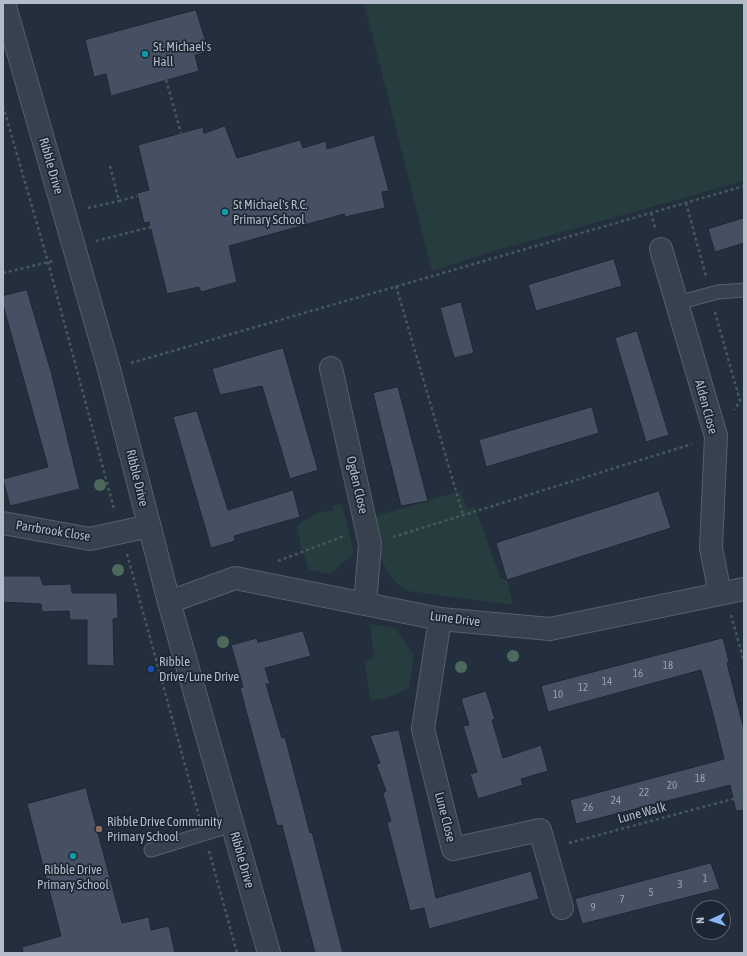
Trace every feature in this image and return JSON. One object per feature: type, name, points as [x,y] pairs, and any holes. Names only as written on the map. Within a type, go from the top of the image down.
[{"type":"street","name":"Ribble Drive","points":[[4,3],[109,369],[149,526],[269,953]]},
{"type":"street","name":"Alden Close","points":[[661,249],[716,436],[711,548],[730,592]]},
{"type":"street","name":"Ogden Close","points":[[331,368],[370,544],[364,604]]},
{"type":"street","name":"Parrbrook Close","points":[[3,523],[90,539],[149,526]]},
{"type":"street","name":"Lune Drive","points":[[170,602],[235,578],[440,619],[550,629],[730,592]]},
{"type":"street","name":"Lune Close","points":[[440,619],[423,729],[453,849],[540,830],[562,908]]},
{"type":"lane","points":[[677,303],[711,294],[744,290]]},
{"type":"lane","points":[[151,850],[232,825]]},
{"type":"path","points":[[166,80],[181,133]]},
{"type":"path","points":[[110,166],[119,201]]},
{"type":"path","points":[[109,369],[744,186]]},
{"type":"path","points":[[88,208],[137,196]]},
{"type":"path","points":[[271,564],[350,533],[370,544],[716,436],[740,400],[686,203]]},
{"type":"path","points":[[3,273],[76,255],[98,248],[96,241],[151,227]]},
{"type":"path","points":[[396,286],[463,515]]},
{"type":"path","points":[[730,592],[744,661]]},
{"type":"path","name":"Lune Walk","points":[[545,850],[744,796]]},
{"type":"green space","points":[[364,3],[744,3],[744,181],[487,253],[432,271]]},
{"type":"green space","points":[[461,491],[466,508],[475,507],[500,577],[507,580],[513,605],[408,591],[398,584],[386,568],[379,549],[373,517]]},
{"type":"green space","points":[[342,504],[354,553],[330,574],[309,570],[301,547],[297,525],[316,514],[333,510],[333,505]]},
{"type":"green space","points":[[370,624],[395,628],[414,656],[409,688],[387,698],[370,701],[365,662],[374,658]]},
{"type":"building","name":"St. Michael's Hall","points":[[196,10],[209,52],[195,55],[199,71],[111,96],[106,74],[94,77],[85,40]]},
{"type":"building","name":"St Michael's R.C. Primary School","points":[[225,126],[237,158],[300,140],[303,148],[326,141],[327,149],[374,135],[389,191],[382,192],[385,208],[345,217],[344,214],[229,246],[237,282],[201,292],[199,287],[167,294],[149,222],[144,223],[137,193],[149,190],[138,145],[203,127],[204,133]]},
{"type":"building","points":[[744,218],[744,243],[715,252],[708,229]]},
{"type":"building","points":[[614,259],[622,286],[536,311],[528,285]]},
{"type":"building","points":[[27,290],[52,375],[80,489],[10,506],[3,479],[48,467],[3,305],[3,296]]},
{"type":"building","points":[[461,302],[474,353],[454,358],[440,308]]},
{"type":"building","points":[[637,331],[669,435],[646,442],[615,338]]},
{"type":"building","points":[[283,348],[318,470],[290,479],[262,386],[220,395],[212,369]]},
{"type":"building","points":[[398,387],[428,501],[401,506],[373,393]]},
{"type":"building","points":[[592,407],[599,433],[486,467],[479,440]]},
{"type":"building","points":[[197,411],[228,510],[293,490],[300,517],[234,536],[235,541],[211,548],[173,417]]},
{"type":"building","points":[[659,491],[671,528],[507,580],[496,543]]},
{"type":"building","points":[[3,576],[40,576],[43,585],[71,584],[72,593],[117,593],[118,618],[113,619],[114,666],[87,665],[87,620],[70,620],[69,611],[42,612],[41,604],[3,602]]},
{"type":"building","points":[[303,631],[311,656],[265,668],[270,684],[266,684],[282,738],[285,737],[310,833],[312,832],[343,953],[315,953],[282,825],[277,826],[240,688],[243,687],[231,645],[257,638],[258,642]]},
{"type":"building","points":[[723,638],[729,662],[727,663],[744,730],[744,810],[736,811],[730,785],[576,824],[570,800],[724,759],[713,714],[701,670],[548,712],[541,686]]},
{"type":"building","points":[[486,691],[495,719],[492,720],[503,758],[541,745],[548,771],[521,779],[523,785],[478,799],[470,774],[477,772],[463,726],[469,725],[461,699]]},
{"type":"building","points":[[399,730],[436,898],[531,871],[539,899],[429,929],[424,908],[410,911],[387,823],[391,821],[383,794],[386,791],[376,764],[380,763],[370,736]]},
{"type":"building","name":"Ribble Drive Primary School","points":[[86,788],[122,923],[149,917],[151,930],[169,926],[175,953],[23,953],[22,947],[61,936],[27,804]]},
{"type":"building","points":[[711,863],[720,889],[582,924],[575,899]]},
{"type":"place","name":"St. Michael's Hall","points":[[145,54]]},
{"type":"place","name":"St Michael's R.C. Primary School","points":[[225,212]]},
{"type":"place","name":"Ribble Drive/Lune Drive","points":[[151,669]]},
{"type":"place","name":"Ribble Drive Community Primary School","points":[[99,829]]},
{"type":"place","name":"Ribble Drive Primary School","points":[[73,856]]}]
